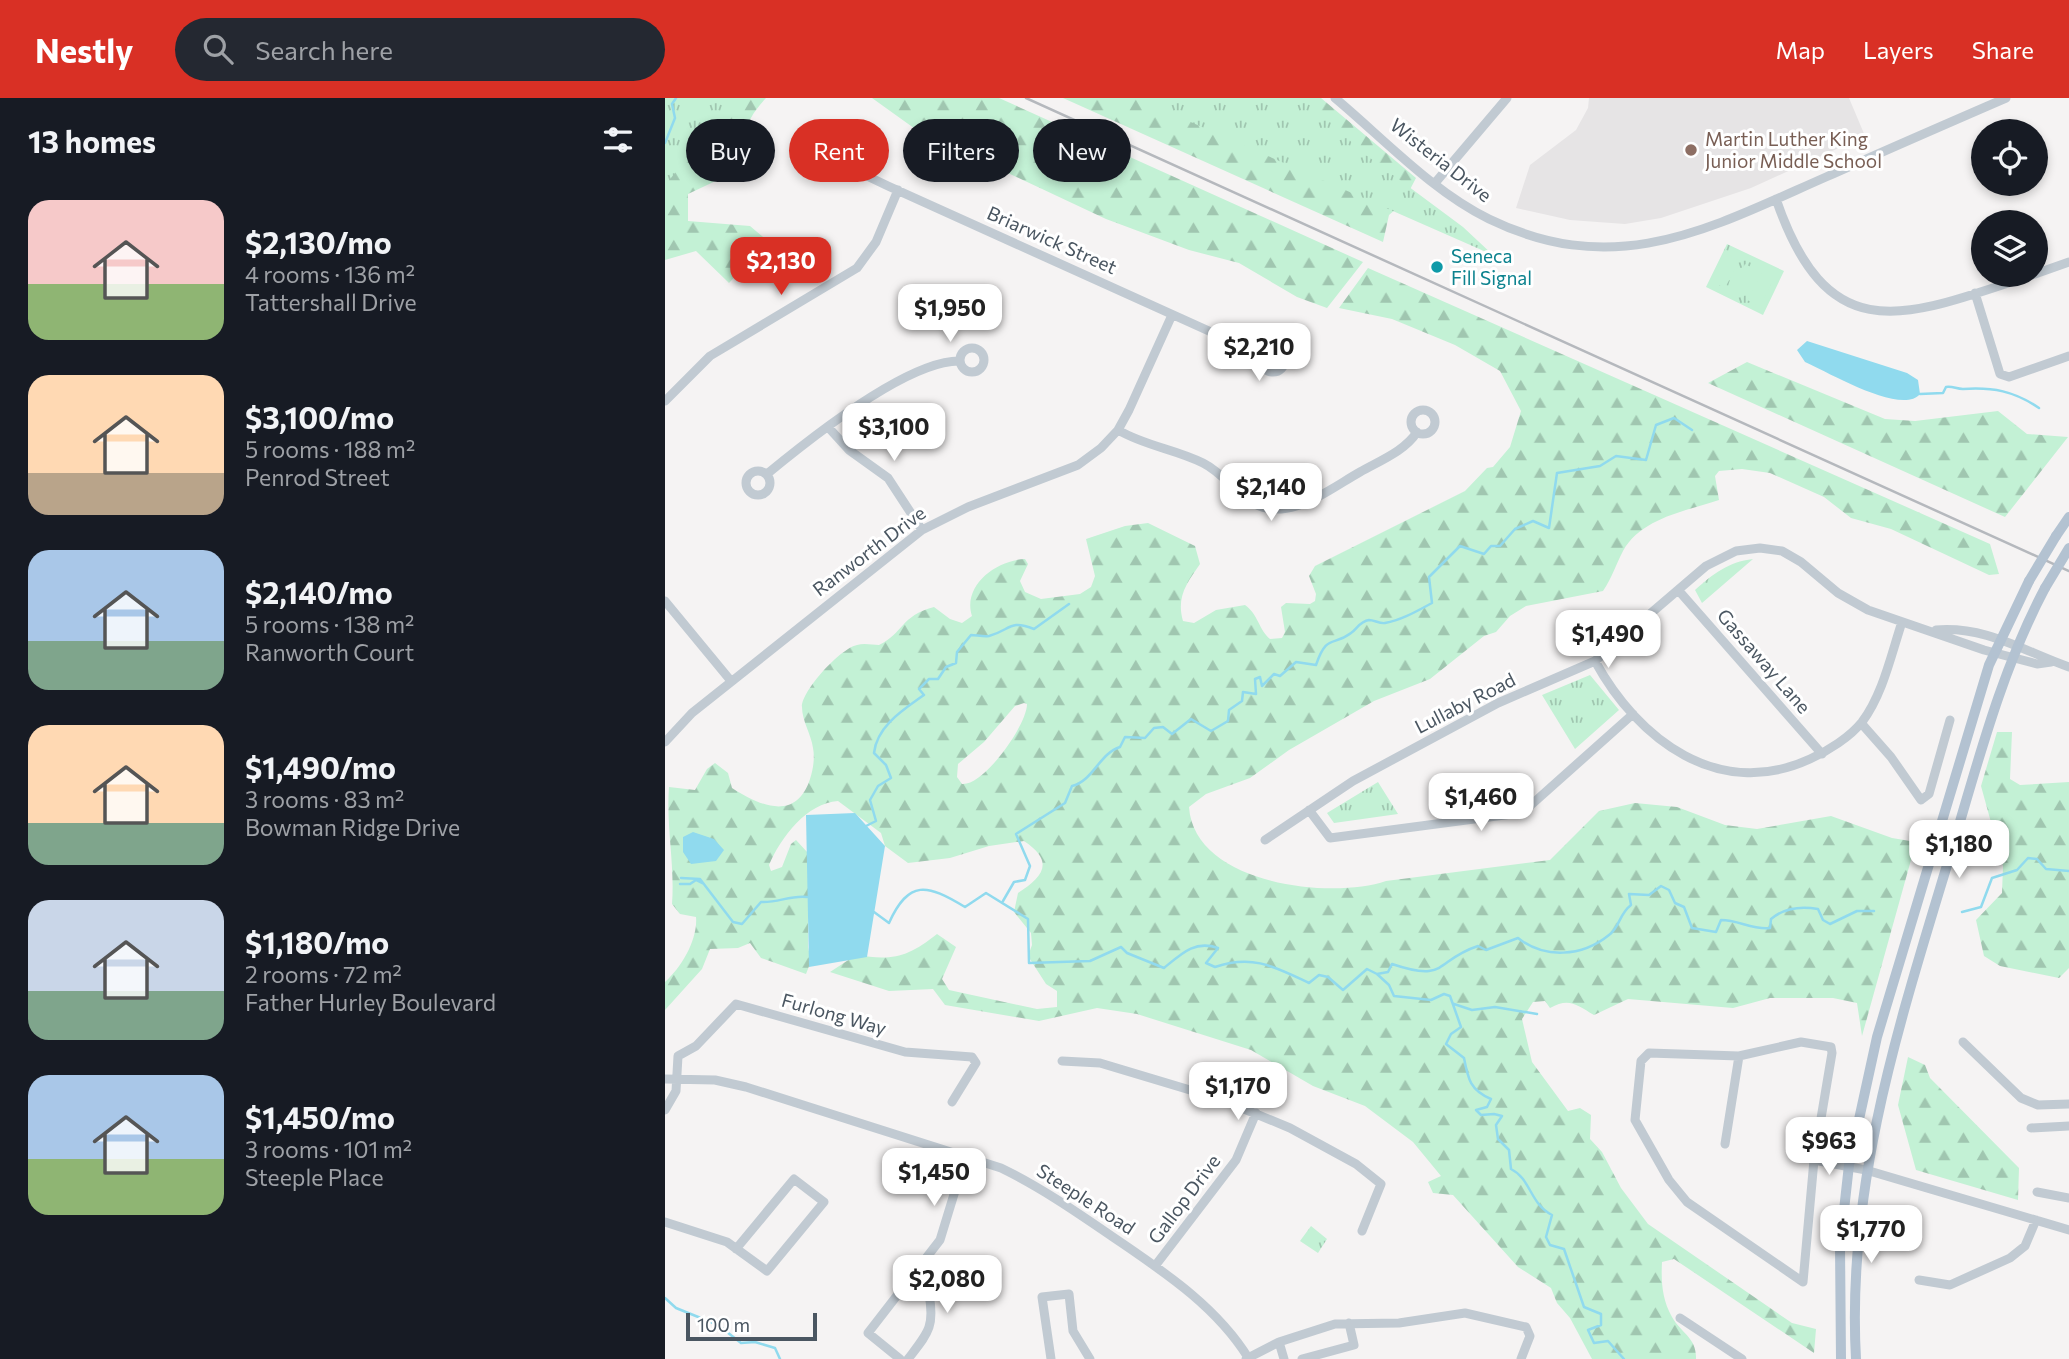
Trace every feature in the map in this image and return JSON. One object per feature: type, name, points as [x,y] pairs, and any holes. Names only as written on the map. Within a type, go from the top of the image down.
[{"type":"main road","points":[[1841,1359],[1840,1245],[1849,1166],[1877,1037],[1995,650],[2029,580],[2069,517]]},
{"type":"main road","points":[[1856,1359],[1854,1284],[1866,1170],[1895,1040],[2012,655],[2045,588],[2069,548]]},
{"type":"street","name":"Wisteria Drive","points":[[1335,98],[1435,183],[1490,219],[1529,235],[1566,243],[1610,247],[1677,239],[1776,199],[2006,98]]},
{"type":"street","points":[[1435,183],[1507,98]]},
{"type":"street","name":"Briarwick Street","points":[[881,182],[1262,355]]},
{"type":"street","points":[[665,401],[710,356],[857,268],[876,242],[898,190]]},
{"type":"street","points":[[1776,199],[1803,262],[1812,275],[1836,296],[1864,309],[1895,313],[1926,309],[1993,287]]},
{"type":"street","points":[[2048,269],[2069,262]]},
{"type":"street","points":[[1975,293],[2000,374],[2009,377],[2069,356]]},
{"type":"street","name":"Ranworth Drive","points":[[665,742],[679,725],[731,681],[922,530],[968,507],[1078,465],[1101,448],[1118,430],[1172,315]]},
{"type":"street","points":[[767,474],[857,406],[910,377],[945,362],[960,361]]},
{"type":"street","points":[[828,427],[849,450],[888,478],[922,530]]},
{"type":"street","points":[[1118,430],[1144,444],[1202,463],[1220,474],[1250,502],[1277,509],[1307,502],[1408,443],[1417,432]]},
{"type":"street","name":"Lullaby Road","points":[[1265,840],[1353,781],[1498,702],[1595,662],[1720,557],[1760,548],[1782,551],[1801,562],[1838,593],[1868,610],[1934,631],[1949,639],[2037,664],[2051,662]]},
{"type":"street","name":"Gassaway Lane","points":[[1679,592],[1822,754]]},
{"type":"street","points":[[665,601],[731,681]]},
{"type":"street","points":[[1595,662],[1605,680],[1633,714],[1669,748],[1692,761],[1724,770],[1767,772],[1795,766],[1822,754],[1861,723],[1877,698],[1902,622]]},
{"type":"street","name":"Lullaby Road","points":[[1934,631],[1952,629],[2000,638],[2051,662]]},
{"type":"street","points":[[2051,662],[2069,667]]},
{"type":"street","points":[[1309,810],[1330,838],[1512,814],[1531,805],[1633,714]]},
{"type":"street","points":[[1861,723],[1891,757],[1921,800],[1929,794],[1950,720]]},
{"type":"street","name":"Furlong Way","points":[[676,1078],[678,1056],[696,1046],[736,1004],[905,1052],[972,1057],[976,1063],[952,1101]]},
{"type":"street","points":[[1801,1042],[1831,1047],[1814,1160],[1805,1233],[1806,1279],[1803,1282],[1687,1202],[1668,1180],[1635,1120],[1643,1056],[1697,1052],[1739,1056],[1801,1042]]},
{"type":"street","points":[[1963,1042],[2021,1098],[2038,1105],[2069,1104]]},
{"type":"street","points":[[1725,1144],[1739,1056]]},
{"type":"street","points":[[1062,1061],[1100,1063],[1129,1070],[1257,1113],[1334,1152],[1376,1177],[1381,1184],[1363,1231]]},
{"type":"street","points":[[665,1110],[676,1091],[676,1078]]},
{"type":"street","name":"Steeple Road","points":[[665,1079],[715,1080],[745,1087],[966,1155],[1039,1186],[1156,1266],[1215,1314],[1248,1359]]},
{"type":"street","name":"Gallop Drive","points":[[1156,1266],[1236,1160],[1257,1113]]},
{"type":"street","points":[[2031,1128],[2069,1126]]},
{"type":"street","points":[[900,1359],[868,1333],[940,1240],[966,1155]]},
{"type":"street","points":[[1814,1160],[1866,1170],[2069,1230]]},
{"type":"street","points":[[665,1222],[727,1242],[736,1249],[767,1272],[824,1202],[795,1178],[736,1249]]},
{"type":"street","points":[[2037,1192],[2069,1198]]},
{"type":"street","points":[[1919,1280],[1949,1284],[2010,1258],[2025,1246],[2036,1220]]},
{"type":"street","points":[[908,1359],[929,1331],[933,1319],[925,1276],[918,1270]]},
{"type":"street","points":[[1051,1359],[1042,1297],[1069,1294],[1073,1331],[1090,1359]]},
{"type":"street","points":[[1248,1359],[1279,1342],[1325,1326],[1399,1323],[1454,1312],[1484,1315],[1526,1327],[1529,1331],[1521,1359]]},
{"type":"street","points":[[1680,1318],[1742,1359]]},
{"type":"street","points":[[1302,1359],[1354,1345],[1349,1323]]},
{"type":"street","points":[[1279,1342],[1283,1359]]},
{"type":"shaded area","name":"Martin Luther King Junior Middle School","points":[[1589,98],[1849,98],[1865,136],[1751,188],[1661,218],[1625,224],[1570,220],[1516,208],[1530,165],[1576,130],[1588,108]]},
{"type":"green space","points":[[665,98],[766,98],[751,119],[686,119],[686,182],[714,182],[688,194],[688,221],[750,226],[768,241],[729,283],[696,251],[665,260]]},
{"type":"green space","points":[[665,98],[739,98],[721,119],[686,119],[686,160],[665,185]]},
{"type":"green space","points":[[872,98],[999,98],[1046,119],[1033,119],[1033,182],[1131,182],[1131,157],[1363,262],[1327,308],[1297,297],[1239,263],[1189,250],[1106,219],[1019,178],[1019,119],[903,120]]},
{"type":"green space","points":[[1063,98],[1321,98],[1416,178],[1403,203],[1389,215],[1383,242],[1131,129],[1131,119],[1110,119]]},
{"type":"green space","points":[[1136,98],[1309,98],[1358,149],[1463,227],[1493,255]]},
{"type":"green space","points":[[1727,244],[1784,271],[1763,315],[1706,287]]},
{"type":"green space","points":[[1727,254],[1739,261],[1725,288],[1713,282]]},
{"type":"green space","points":[[1745,264],[1757,270],[1743,298],[1731,292]]},
{"type":"green space","points":[[1368,268],[1990,544],[1999,574],[1989,575],[1891,529],[1851,518],[1824,497],[1770,473],[1742,469],[1719,471],[1715,476],[1719,500],[1665,517],[1641,531],[1623,551],[1603,591],[1526,606],[1510,616],[1496,632],[1484,636],[1430,679],[1374,701],[1289,750],[1250,778],[1206,794],[1189,807],[1197,833],[1214,854],[1239,869],[1268,880],[1332,888],[1550,860],[1599,811],[1635,803],[1677,807],[1725,825],[1757,829],[1831,816],[1892,838],[1916,842],[1862,1036],[1857,1003],[1833,998],[1770,998],[1733,1008],[1628,999],[1594,1015],[1578,1005],[1568,1003],[1550,1008],[1545,1001],[1533,1002],[1522,1019],[1532,1062],[1568,1111],[1580,1108],[1591,1115],[1590,1139],[1602,1152],[1621,1188],[1648,1224],[1792,1323],[1816,1329],[1814,1353],[1674,1259],[1662,1262],[1664,1297],[1672,1317],[1694,1346],[1696,1359],[1592,1359],[1570,1318],[1557,1303],[1551,1288],[1518,1267],[1453,1195],[1433,1193],[1428,1182],[1441,1176],[1413,1142],[1365,1106],[1313,1086],[1251,1050],[1137,1014],[1097,1008],[1039,1021],[945,1005],[933,989],[889,991],[830,972],[856,955],[899,955],[917,948],[937,934],[956,947],[942,979],[949,990],[1037,1009],[1057,1007],[1057,991],[1046,984],[1028,956],[1032,945],[1031,933],[1014,912],[1018,893],[1034,881],[1042,869],[1040,856],[1024,841],[989,846],[950,858],[908,863],[885,846],[881,833],[838,801],[816,808],[796,823],[780,843],[769,865],[771,871],[782,867],[791,844],[796,840],[808,853],[808,947],[811,961],[806,974],[761,958],[750,943],[738,948],[710,949],[702,969],[665,1010],[665,982],[688,952],[696,925],[696,917],[680,914],[672,904],[669,787],[695,790],[707,769],[715,763],[728,773],[732,788],[754,800],[776,806],[796,801],[810,779],[814,760],[812,743],[802,712],[804,700],[823,671],[850,648],[860,644],[879,645],[915,615],[934,607],[950,619],[962,623],[972,616],[970,605],[977,585],[993,570],[1014,561],[1025,559],[1028,564],[1020,581],[1025,592],[1041,599],[1080,594],[1091,587],[1095,576],[1086,539],[1125,526],[1148,523],[1195,546],[1200,564],[1182,597],[1183,621],[1194,623],[1216,610],[1245,605],[1270,639],[1282,638],[1285,632],[1281,607],[1286,603],[1310,604],[1315,601],[1316,594],[1309,576],[1315,566],[1465,491],[1487,468],[1493,467],[1510,447],[1521,411],[1500,371],[1455,345],[1392,319],[1339,308]],"holes":[[[1027,704],[1020,726],[1003,753],[981,775],[962,784],[957,777],[958,764],[984,742],[1015,706]]]},
{"type":"green space","points":[[1762,273],[1774,279],[1760,306],[1747,300]]},
{"type":"green space","points":[[1747,362],[1885,419],[1915,421],[1998,411],[2027,434],[2068,437],[2005,517],[1708,383]]},
{"type":"green space","points":[[1753,559],[1702,603],[1695,590],[1728,566]]},
{"type":"green space","points":[[1590,675],[1619,710],[1575,749],[1542,695]]},
{"type":"green space","points":[[1997,732],[2012,732],[2010,779],[2020,785],[2069,782],[2069,968],[2059,978],[2000,966],[1984,956],[1976,920],[2002,893],[2003,866],[1981,786]]},
{"type":"green space","points":[[1378,782],[1398,814],[1334,823],[1327,813]]},
{"type":"green space","points":[[1908,1057],[1925,1065],[1930,1078],[2019,1168],[2018,1200],[1916,1170],[1898,1105]]},
{"type":"green space","points":[[1311,1226],[1327,1239],[1318,1253],[1300,1241]]},
{"type":"water","points":[[1807,341],[1907,373],[1918,380],[1920,394],[1911,399],[1898,400],[1864,390],[1805,362],[1797,350]]},
{"type":"water","points":[[855,813],[885,846],[867,957],[809,967],[806,815]]},
{"type":"water","points":[[693,832],[714,839],[724,850],[716,861],[691,864],[683,852],[683,837]]},
{"type":"waterway","points":[[665,143],[675,118],[672,104],[676,98]]},
{"type":"waterway","points":[[1920,394],[1943,393],[1946,387],[1994,390],[2012,394],[2039,408]]},
{"type":"waterway","points":[[1003,901],[1014,882],[1025,880],[1030,866],[1016,834],[1065,803],[1072,786],[1085,779],[1107,755],[1120,747],[1125,737],[1145,738],[1154,728],[1163,727],[1172,734],[1191,719],[1211,731],[1228,721],[1229,710],[1242,701],[1243,692],[1256,694],[1255,679],[1260,677],[1262,686],[1274,674],[1280,676],[1296,662],[1316,665],[1327,645],[1345,637],[1363,622],[1391,622],[1432,603],[1429,577],[1460,546],[1484,554],[1491,546],[1500,546],[1515,529],[1533,521],[1549,528],[1557,473],[1600,466],[1616,456],[1646,460],[1656,425],[1674,418],[1692,430]]},
{"type":"waterway","points":[[866,826],[876,821],[870,800],[878,786],[891,778],[886,765],[874,753],[876,743],[892,720],[924,695],[919,689],[929,679],[938,679],[946,667],[956,663],[957,652],[971,635],[989,636],[1015,625],[1034,629],[1069,604]]},
{"type":"waterway","points":[[1962,912],[1981,907],[1992,878],[2017,870],[2028,858],[2037,859],[2046,869],[2069,871]]},
{"type":"waterway","points":[[681,878],[700,879],[733,922],[742,924],[761,902],[807,897]]},
{"type":"waterway","points":[[680,884],[690,884],[696,880],[704,884]]},
{"type":"waterway","points":[[874,912],[889,923],[904,899],[920,890],[930,890],[965,907],[986,893],[1028,919],[1029,963],[1090,961],[1121,947],[1127,953],[1164,968],[1189,949],[1210,946],[1218,948],[1206,963],[1215,967],[1252,962],[1274,967],[1309,983],[1319,975],[1328,977],[1343,990],[1367,969],[1377,974],[1388,972],[1392,964],[1423,971],[1432,970],[1478,946],[1486,950],[1518,938],[1528,945],[1551,952],[1563,953],[1587,948],[1613,932],[1631,905],[1629,894],[1649,895],[1661,886],[1669,890],[1675,903],[1684,907],[1692,928],[1716,932],[1721,920],[1770,928],[1771,919],[1781,912],[1793,909],[1818,909],[1823,920],[1830,924],[1857,911],[1874,911]]},
{"type":"waterway","points":[[1377,974],[1389,985],[1394,996],[1431,1000],[1444,994],[1450,996],[1461,1027],[1451,1034],[1446,1044],[1464,1058],[1474,1088],[1491,1099],[1487,1107],[1476,1110],[1481,1115],[1502,1116],[1496,1125],[1498,1139],[1509,1150],[1511,1169],[1523,1179],[1539,1205],[1552,1215],[1546,1237],[1550,1245],[1564,1249],[1584,1307],[1601,1314],[1601,1325],[1588,1330],[1594,1343],[1608,1341],[1624,1359]]},
{"type":"waterway","points":[[1454,1004],[1472,1010],[1495,1007],[1537,1014]]},
{"type":"waterway","points":[[665,1298],[676,1308],[718,1325],[741,1343],[755,1342],[775,1348],[780,1359]]},
{"type":"railway","points":[[1026,98],[2069,571]]},
{"type":"place","name":"Martin Luther King Junior Middle School","points":[[1691,150]]},
{"type":"place","name":"Seneca Fill Signal","points":[[1437,267]]}]
